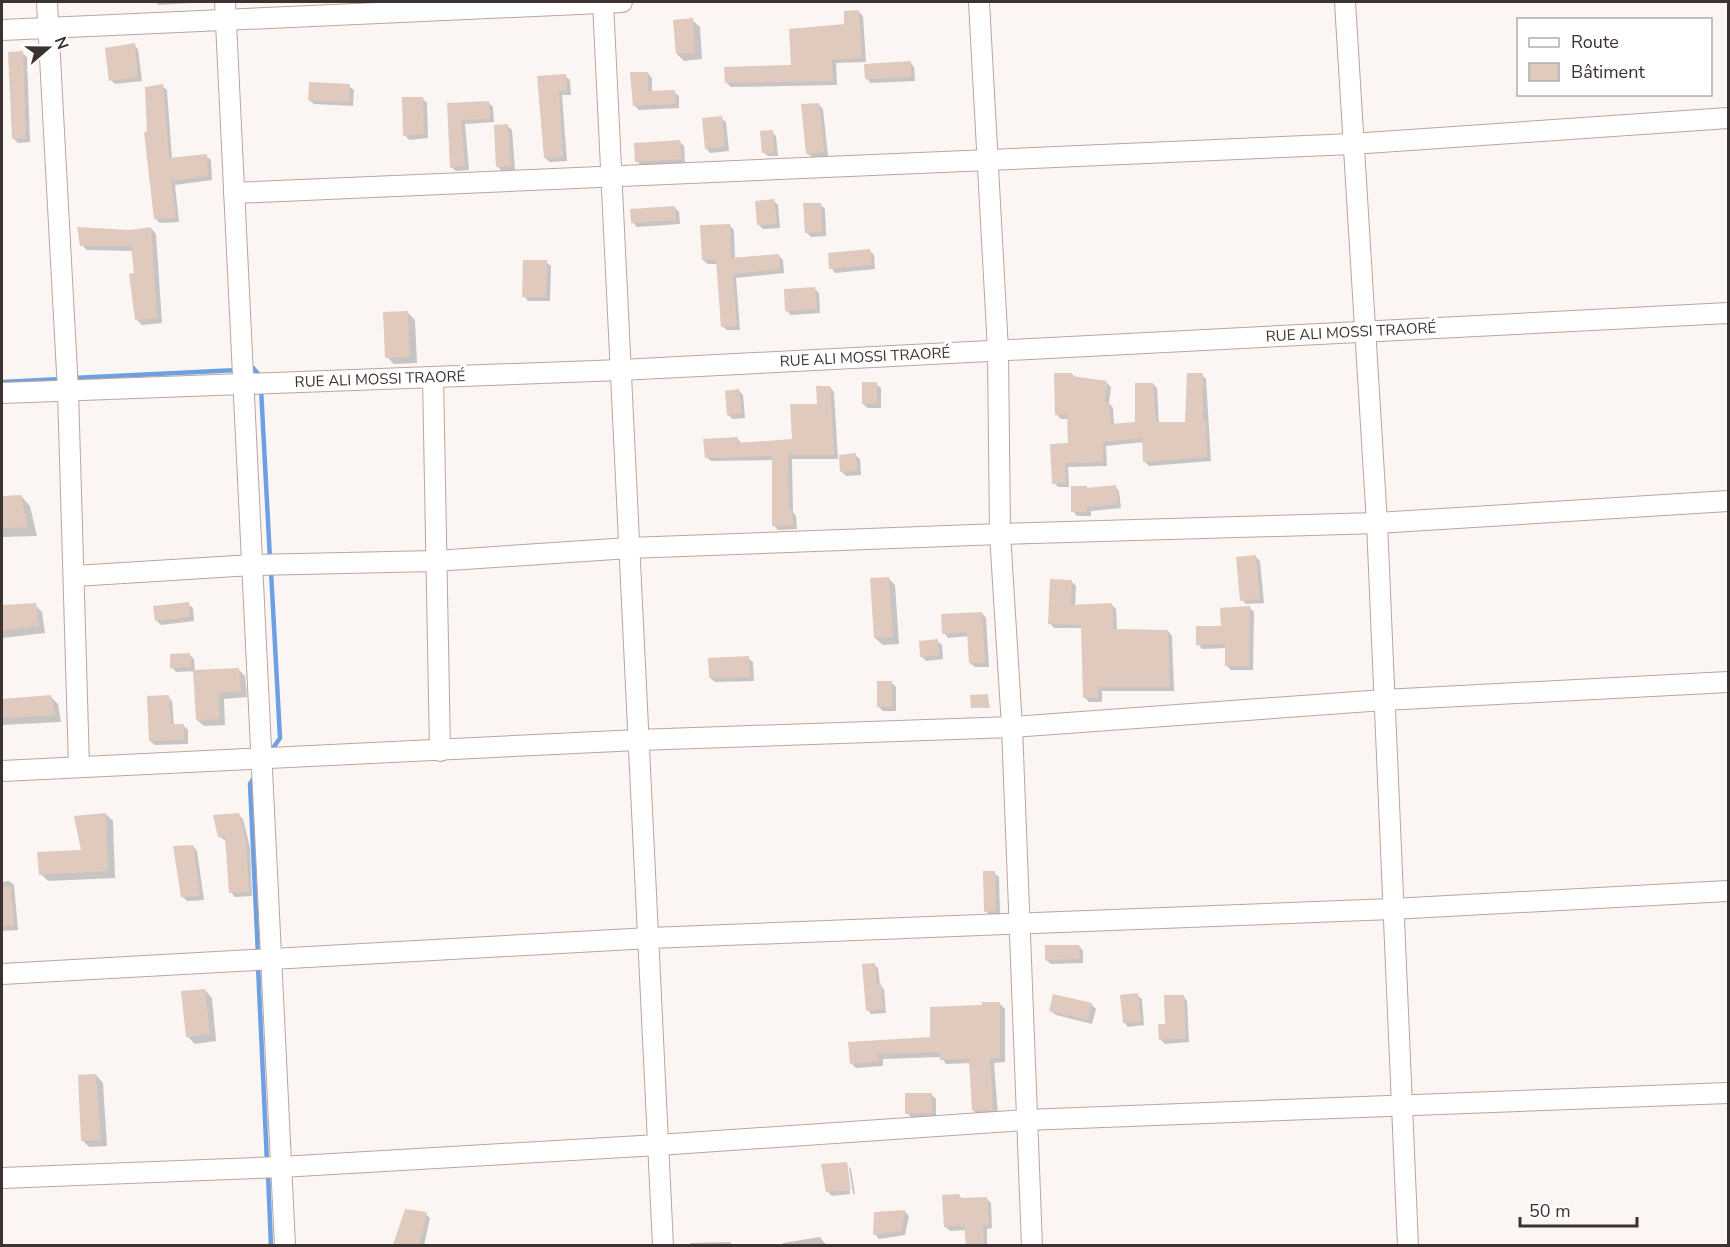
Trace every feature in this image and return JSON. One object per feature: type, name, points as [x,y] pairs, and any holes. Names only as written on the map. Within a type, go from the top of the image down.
[{"type":"street","points":[[47,2],[68,391],[80,766]]},
{"type":"street","points":[[603,2],[638,740],[650,938],[663,1245]]},
{"type":"street","points":[[2,30],[226,10],[622,2]]},
{"type":"street","points":[[979,2],[998,350],[1000,534],[1012,727],[1032,1245]]},
{"type":"street","points":[[1345,2],[1377,523],[1408,1245]]},
{"type":"street","points":[[226,10],[285,1245]]},
{"type":"street","points":[[234,193],[1352,144],[1728,118]]},
{"type":"street","name":"RUE ALI MOSSI TRAORÉ","points":[[2,393],[621,370],[1728,313]]},
{"type":"street","points":[[433,377],[440,752]]},
{"type":"street","points":[[75,576],[252,565],[435,561],[629,548],[1377,523],[1728,501]]},
{"type":"street","points":[[2,771],[440,752],[638,740],[1012,727],[1384,700],[1728,682]]},
{"type":"street","points":[[2,975],[650,938],[1392,909],[1728,891]]},
{"type":"street","points":[[2,1178],[281,1167],[1026,1120],[1728,1092]]},
{"type":"building","points":[[859,10],[862,58],[832,60],[833,81],[725,83],[724,67],[791,65],[789,29],[844,24],[844,11]]},
{"type":"building","points":[[693,18],[695,53],[676,54],[673,20]]},
{"type":"building","points":[[135,43],[138,77],[109,81],[105,48]]},
{"type":"building","points":[[23,51],[26,138],[12,139],[8,52]]},
{"type":"building","points":[[911,61],[911,77],[865,79],[864,64]]},
{"type":"building","points":[[630,72],[648,72],[648,91],[675,90],[676,104],[633,106]]},
{"type":"building","points":[[566,74],[567,91],[559,91],[563,157],[544,158],[537,76]]},
{"type":"building","points":[[309,82],[350,84],[349,102],[308,100]]},
{"type":"building","points":[[163,84],[169,158],[207,154],[208,176],[171,181],[176,218],[154,219],[144,132],[147,132],[145,87]]},
{"type":"building","points":[[402,97],[423,97],[424,134],[403,136]]},
{"type":"building","points":[[489,101],[490,119],[461,120],[465,166],[450,168],[447,103]]},
{"type":"building","points":[[819,103],[824,152],[806,154],[801,104]]},
{"type":"building","points":[[722,116],[725,147],[705,149],[702,118]]},
{"type":"building","points":[[508,124],[511,166],[496,167],[494,125]]},
{"type":"building","points":[[773,130],[774,152],[762,153],[760,131]]},
{"type":"building","points":[[680,140],[682,159],[635,162],[634,143]]},
{"type":"building","points":[[774,199],[777,224],[757,225],[755,201]]},
{"type":"building","points":[[803,203],[821,203],[822,232],[805,233]]},
{"type":"building","points":[[675,206],[676,220],[631,223],[630,209]]},
{"type":"building","points":[[730,224],[731,258],[779,254],[780,269],[733,274],[737,326],[721,327],[716,260],[702,260],[700,225]]},
{"type":"building","points":[[77,227],[130,230],[151,227],[157,318],[135,320],[129,274],[134,273],[131,246],[80,246]]},
{"type":"building","points":[[870,249],[872,265],[829,269],[828,253]]},
{"type":"building","points":[[523,260],[547,260],[546,297],[522,297]]},
{"type":"building","points":[[815,287],[817,309],[785,311],[784,289]]},
{"type":"building","points":[[408,311],[410,357],[385,358],[383,312]]},
{"type":"building","points":[[1054,373],[1072,373],[1072,376],[1107,381],[1105,402],[1109,402],[1111,424],[1135,422],[1135,383],[1153,383],[1156,422],[1185,422],[1187,373],[1203,373],[1203,421],[1206,421],[1207,457],[1143,462],[1142,438],[1103,442],[1103,462],[1065,463],[1066,483],[1052,484],[1050,444],[1068,443],[1067,415],[1055,415]]},
{"type":"building","points":[[862,382],[877,382],[877,404],[862,404]]},
{"type":"building","points":[[816,386],[830,386],[834,455],[788,455],[789,510],[792,510],[793,525],[772,526],[772,456],[705,458],[703,439],[738,437],[738,443],[792,439],[790,404],[817,404]]},
{"type":"building","points":[[739,389],[742,414],[727,415],[725,391]]},
{"type":"building","points":[[856,453],[857,471],[840,472],[839,455]]},
{"type":"building","points":[[1116,485],[1118,504],[1087,507],[1087,512],[1071,512],[1071,486],[1087,486],[1087,488]]},
{"type":"building","points":[[21,495],[28,527],[2,528],[2,496]]},
{"type":"building","points":[[1256,555],[1260,599],[1240,601],[1236,557]]},
{"type":"building","points":[[889,577],[893,637],[874,638],[870,578]]},
{"type":"building","points":[[1050,579],[1072,580],[1071,605],[1112,603],[1114,629],[1168,630],[1170,687],[1098,687],[1098,698],[1083,698],[1081,625],[1048,624]]},
{"type":"building","points":[[189,602],[190,617],[155,621],[153,606]]},
{"type":"building","points":[[36,603],[39,626],[2,631],[2,605]]},
{"type":"building","points":[[1250,606],[1249,666],[1225,666],[1225,644],[1196,645],[1196,626],[1221,626],[1220,608]]},
{"type":"building","points":[[982,612],[985,663],[969,663],[967,632],[942,634],[941,614]]},
{"type":"building","points":[[938,639],[939,655],[920,657],[919,641]]},
{"type":"building","points":[[190,653],[191,667],[170,668],[170,654]]},
{"type":"building","points":[[749,656],[750,677],[709,678],[708,658]]},
{"type":"building","points":[[239,668],[241,691],[218,693],[220,719],[196,720],[193,670]]},
{"type":"building","points":[[877,681],[892,681],[892,707],[877,707]]},
{"type":"building","points":[[988,694],[989,707],[971,708],[970,695]]},
{"type":"building","points":[[51,695],[55,715],[2,718],[2,699]]},
{"type":"building","points":[[169,695],[171,724],[184,724],[184,740],[149,741],[147,696]]},
{"type":"building","points":[[106,813],[108,871],[39,875],[37,852],[81,850],[74,816]]},
{"type":"building","points":[[239,813],[246,842],[249,892],[229,893],[225,836],[218,837],[213,815]]},
{"type":"building","points":[[193,845],[200,896],[181,897],[173,846]]},
{"type":"building","points":[[983,871],[995,871],[996,911],[984,912]]},
{"type":"building","points":[[2,887],[11,887],[14,926],[2,927]]},
{"type":"building","points":[[1045,945],[1079,945],[1080,959],[1045,960]]},
{"type":"building","points":[[875,963],[877,984],[881,983],[883,1010],[866,1011],[862,964]]},
{"type":"building","points":[[205,989],[210,1034],[186,1037],[181,991]]},
{"type":"building","points":[[1138,993],[1141,1021],[1123,1023],[1120,995]]},
{"type":"building","points":[[1053,994],[1092,1003],[1088,1020],[1049,1011]]},
{"type":"building","points":[[1164,995],[1184,995],[1186,1038],[1159,1040],[1158,1024],[1165,1024]]},
{"type":"building","points":[[982,1002],[1000,1002],[1000,1058],[990,1058],[993,1110],[972,1111],[969,1059],[940,1060],[939,1052],[878,1054],[879,1061],[850,1064],[848,1042],[930,1037],[930,1007],[982,1005]]},
{"type":"building","points":[[96,1074],[101,1140],[81,1141],[78,1075]]},
{"type":"building","points":[[905,1093],[932,1093],[932,1113],[905,1114]]},
{"type":"building","points":[[847,1162],[851,1190],[826,1192],[821,1164]]},
{"type":"building","points":[[959,1194],[960,1198],[987,1197],[989,1224],[983,1225],[984,1245],[966,1245],[964,1226],[944,1227],[942,1195]]},
{"type":"building","points":[[405,1209],[427,1212],[419,1245],[393,1245]]},
{"type":"building","points":[[905,1210],[901,1231],[873,1235],[874,1212]]},
{"type":"waterway","points":[[247,369],[253,368],[261,377]]},
{"type":"waterway","points":[[73,378],[238,370]]},
{"type":"waterway","points":[[2,382],[62,379]]},
{"type":"waterway","points":[[261,388],[270,559]]},
{"type":"waterway","points":[[271,571],[280,738],[271,751]]},
{"type":"waterway","points":[[255,776],[250,784],[258,955]]},
{"type":"waterway","points":[[258,966],[267,1162]]},
{"type":"waterway","points":[[268,1173],[271,1246]]}]
